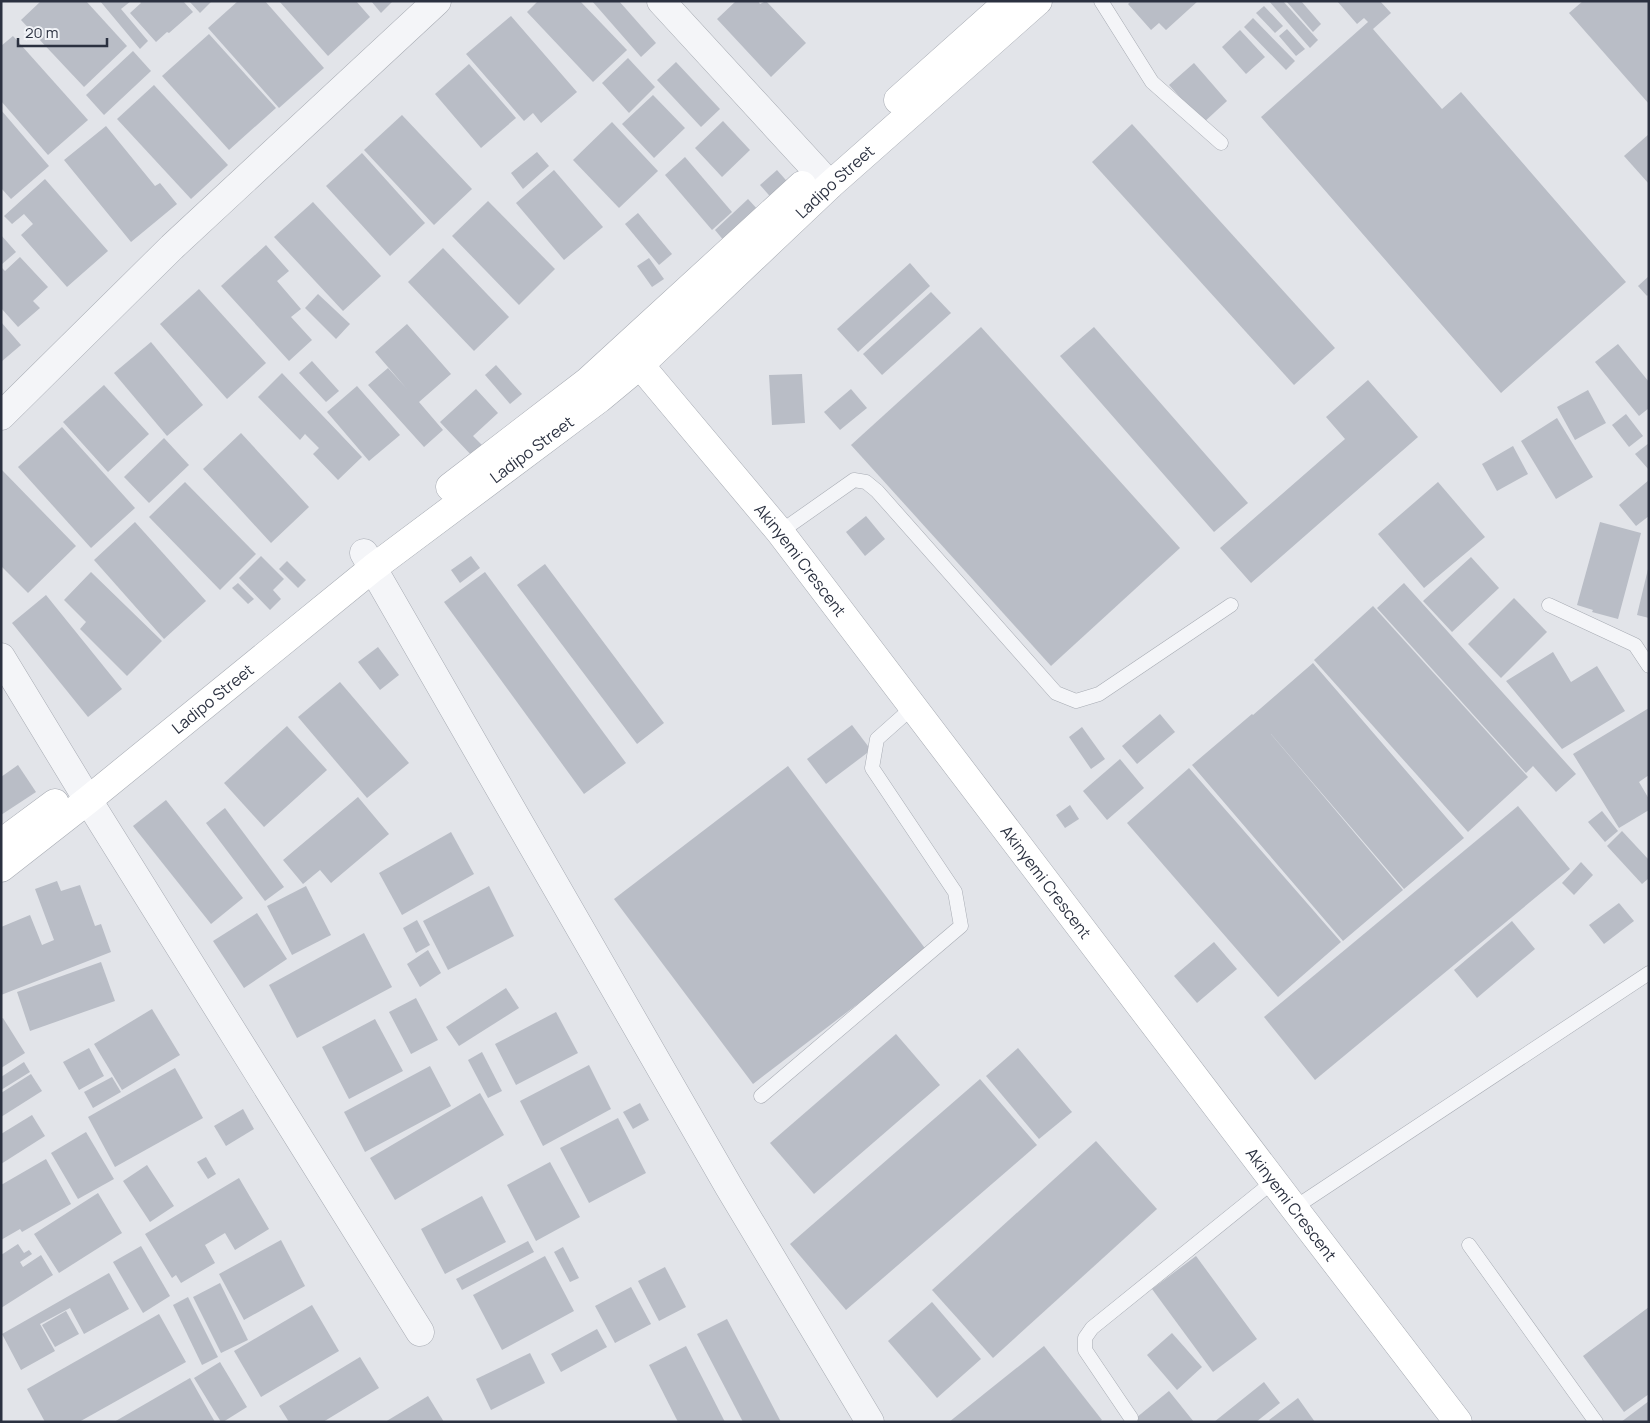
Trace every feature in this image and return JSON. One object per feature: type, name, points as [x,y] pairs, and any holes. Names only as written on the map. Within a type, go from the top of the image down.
[{"type":"main road","name":"Ladipo Street","points":[[1,868],[84,792],[588,381],[634,356],[1009,1]]},
{"type":"main road","name":"Ladipo Street","points":[[824,178],[1038,1]]},
{"type":"main road","name":"Akinyemi Crescent","points":[[634,356],[780,532],[1458,1422]]},
{"type":"main road","name":"Ladipo Street","points":[[1,843],[84,792]]},
{"type":"street","points":[[1,416],[172,247],[437,1]]},
{"type":"street","points":[[661,1],[824,178]]},
{"type":"street","points":[[369,561],[729,1187],[870,1422]]},
{"type":"street","points":[[1,657],[420,1332]]},
{"type":"lane","points":[[1101,1],[1152,82],[1221,143]]},
{"type":"lane","points":[[780,532],[854,480],[866,482],[877,491],[1056,693],[1076,700],[1098,694],[1231,606]]},
{"type":"lane","points":[[1549,605],[1635,645],[1649,666]]},
{"type":"lane","points":[[761,1096],[962,926],[955,892],[872,768],[877,739],[913,707]]},
{"type":"lane","points":[[1294,1208],[1649,973]]},
{"type":"lane","points":[[1132,1418],[1085,1350],[1085,1338],[1092,1328],[1274,1181]]},
{"type":"lane","points":[[1469,1246],[1596,1422]]},
{"type":"building","points":[[41,1],[86,1],[127,46],[84,87],[21,20]]},
{"type":"building","points":[[100,1],[131,1],[121,9],[148,41],[140,49]]},
{"type":"building","points":[[139,1],[183,1],[193,12],[156,42],[130,13],[141,3]]},
{"type":"building","points":[[189,1],[212,1],[200,13]]},
{"type":"building","points":[[238,1],[265,1],[324,68],[279,108],[208,28]]},
{"type":"building","points":[[279,1],[356,1],[370,17],[328,56]]},
{"type":"building","points":[[371,1],[393,1],[381,13]]},
{"type":"building","points":[[538,1],[580,1],[627,50],[593,82],[527,12]]},
{"type":"building","points":[[592,1],[619,1],[656,43],[641,57]]},
{"type":"building","points":[[736,1],[758,1],[760,4],[766,1],[806,43],[771,77],[717,19]]},
{"type":"building","points":[[1131,1],[1198,1],[1166,30],[1159,23],[1151,30],[1128,4]]},
{"type":"building","points":[[1269,1],[1283,1],[1318,40],[1310,48]]},
{"type":"building","points":[[1286,1],[1301,1],[1321,24],[1313,32]]},
{"type":"building","points":[[1337,1],[1380,1],[1391,13],[1373,29],[1442,109],[1461,92],[1626,282],[1501,393],[1261,117],[1368,22],[1364,18],[1357,24]]},
{"type":"building","points":[[1583,1],[1649,1],[1649,104],[1569,13]]},
{"type":"building","points":[[1264,6],[1283,26],[1275,33],[1256,13]]},
{"type":"building","points":[[511,16],[577,92],[541,123],[533,113],[524,121],[466,54]]},
{"type":"building","points":[[1253,18],[1295,61],[1286,70],[1244,27]]},
{"type":"building","points":[[1287,29],[1305,49],[1296,56],[1279,36]]},
{"type":"building","points":[[1240,30],[1265,57],[1246,74],[1222,47]]},
{"type":"building","points":[[209,34],[276,108],[229,150],[162,76]]},
{"type":"building","points":[[13,36],[88,120],[48,155],[1,101],[1,46]]},
{"type":"building","points":[[133,51],[151,71],[104,115],[86,95]]},
{"type":"building","points":[[628,58],[655,87],[629,113],[602,83]]},
{"type":"building","points":[[676,62],[720,109],[701,127],[657,80]]},
{"type":"building","points":[[1194,63],[1227,101],[1203,123],[1169,85]]},
{"type":"building","points":[[469,64],[516,118],[481,148],[435,94]]},
{"type":"building","points":[[154,85],[228,165],[191,199],[117,119]]},
{"type":"building","points":[[653,95],[685,128],[654,158],[622,124]]},
{"type":"building","points":[[1,110],[49,166],[11,199],[1,188]]},
{"type":"building","points":[[402,115],[472,189],[434,225],[364,150]]},
{"type":"building","points":[[723,121],[750,150],[722,177],[695,148]]},
{"type":"building","points":[[612,122],[658,171],[619,208],[573,160]]},
{"type":"building","points":[[1132,124],[1335,348],[1294,385],[1092,162]]},
{"type":"building","points":[[106,126],[155,186],[160,183],[177,204],[131,242],[64,160]]},
{"type":"building","points":[[1649,134],[1649,184],[1624,156]]},
{"type":"building","points":[[537,152],[549,166],[523,189],[511,173]]},
{"type":"building","points":[[362,153],[425,223],[390,256],[326,186]]},
{"type":"building","points":[[685,157],[732,212],[712,230],[665,175]]},
{"type":"building","points":[[554,170],[603,227],[564,260],[516,203]]},
{"type":"building","points":[[777,170],[792,187],[775,202],[760,185]]},
{"type":"building","points":[[45,179],[108,251],[67,287],[21,235],[33,224],[24,214],[12,224],[4,216]]},
{"type":"building","points":[[748,199],[759,211],[725,242],[715,230]]},
{"type":"building","points":[[488,201],[555,269],[519,305],[452,236]]},
{"type":"building","points":[[313,202],[381,276],[343,311],[274,237]]},
{"type":"building","points":[[638,213],[672,254],[659,265],[625,224]]},
{"type":"building","points":[[1,235],[16,252],[1,265]]},
{"type":"building","points":[[266,245],[289,271],[277,281],[301,309],[291,317],[312,340],[289,361],[221,286]]},
{"type":"building","points":[[443,248],[509,317],[474,351],[408,282]]},
{"type":"building","points":[[20,257],[48,287],[33,301],[40,308],[18,327],[1,308],[1,267],[5,271]]},
{"type":"building","points":[[649,258],[664,279],[652,287],[637,266]]},
{"type":"building","points":[[910,263],[930,286],[858,352],[837,329]]},
{"type":"building","points":[[1649,276],[1649,294],[1647,296],[1638,286]]},
{"type":"building","points":[[199,289],[266,363],[227,399],[160,324]]},
{"type":"building","points":[[931,292],[951,313],[882,375],[863,354]]},
{"type":"building","points":[[318,294],[350,324],[336,339],[305,308]]},
{"type":"building","points":[[1,322],[21,345],[1,362]]},
{"type":"building","points":[[407,324],[451,374],[419,402],[443,430],[424,447],[368,385],[388,368],[407,389],[375,352]]},
{"type":"building","points":[[981,327],[1180,548],[1051,666],[851,445]]},
{"type":"building","points":[[1094,327],[1248,503],[1214,532],[1060,356]]},
{"type":"building","points":[[151,342],[203,405],[167,436],[114,373]]},
{"type":"building","points":[[1618,344],[1649,382],[1649,408],[1639,416],[1595,362]]},
{"type":"building","points":[[312,361],[339,391],[326,402],[299,373]]},
{"type":"building","points":[[496,365],[522,394],[510,404],[485,375]]},
{"type":"building","points":[[282,373],[362,457],[338,480],[313,454],[319,448],[305,434],[300,440],[258,397]]},
{"type":"building","points":[[802,374],[805,423],[772,425],[769,375]]},
{"type":"building","points":[[1368,380],[1418,437],[1251,583],[1220,548],[1345,439],[1326,417]]},
{"type":"building","points":[[104,385],[149,434],[108,472],[63,422]]},
{"type":"building","points":[[357,386],[400,435],[369,461],[327,412]]},
{"type":"building","points":[[476,389],[498,413],[473,436],[484,447],[473,457],[440,422]]},
{"type":"building","points":[[851,389],[867,408],[840,430],[824,412]]},
{"type":"building","points":[[1588,390],[1606,423],[1575,440],[1557,407]]},
{"type":"building","points":[[1626,414],[1643,436],[1629,447],[1612,425]]},
{"type":"building","points":[[1557,418],[1593,477],[1556,499],[1521,441]]},
{"type":"building","points":[[62,427],[135,508],[91,548],[18,467]]},
{"type":"building","points":[[241,433],[309,507],[271,543],[203,469]]},
{"type":"building","points":[[164,438],[189,465],[149,503],[124,477]]},
{"type":"building","points":[[1649,443],[1649,470],[1635,454]]},
{"type":"building","points":[[1513,446],[1528,474],[1497,491],[1482,464]]},
{"type":"building","points":[[1,469],[76,546],[28,593],[1,566]]},
{"type":"building","points":[[1649,480],[1649,516],[1636,526],[1619,505]]},
{"type":"building","points":[[185,482],[256,554],[220,590],[149,517]]},
{"type":"building","points":[[1438,482],[1485,537],[1424,588],[1378,534]]},
{"type":"building","points":[[866,516],[885,539],[865,556],[846,532]]},
{"type":"building","points":[[135,522],[206,601],[164,639],[94,560]]},
{"type":"building","points":[[1600,522],[1641,533],[1618,619],[1592,612],[1593,610],[1577,605]]},
{"type":"building","points":[[261,556],[284,579],[273,590],[281,599],[270,610],[239,578]]},
{"type":"building","points":[[471,556],[480,568],[460,583],[451,570]]},
{"type":"building","points":[[1471,557],[1499,588],[1452,632],[1423,601]]},
{"type":"building","points":[[287,561],[306,580],[298,588],[279,569]]},
{"type":"building","points":[[545,564],[664,723],[637,744],[517,585]]},
{"type":"building","points":[[1649,569],[1649,618],[1637,615]]},
{"type":"building","points":[[91,572],[162,641],[127,676],[80,629],[86,622],[64,600]]},
{"type":"building","points":[[485,572],[626,763],[584,794],[444,602]]},
{"type":"building","points":[[238,583],[254,599],[248,604],[232,588]]},
{"type":"building","points":[[1404,583],[1576,774],[1556,792],[1533,766],[1526,773],[1377,608]]},
{"type":"building","points":[[46,595],[122,689],[88,717],[12,623]]},
{"type":"building","points":[[1514,598],[1547,632],[1501,678],[1468,644]]},
{"type":"building","points":[[1373,606],[1528,777],[1468,832],[1314,660]]},
{"type":"building","points":[[378,647],[399,675],[380,690],[358,662]]},
{"type":"building","points":[[1553,652],[1571,682],[1597,666],[1625,711],[1562,749],[1506,681]]},
{"type":"building","points":[[1313,663],[1464,838],[1404,889],[1265,727],[1403,890],[1343,941],[1192,765]]},
{"type":"building","points":[[340,682],[409,763],[367,798],[298,717]]},
{"type":"building","points":[[1649,708],[1649,775],[1639,782],[1649,799],[1649,810],[1619,828],[1573,754]]},
{"type":"building","points":[[1160,714],[1175,732],[1137,764],[1122,746]]},
{"type":"building","points":[[852,725],[871,750],[826,784],[807,759]]},
{"type":"building","points":[[287,726],[327,770],[264,827],[224,783]]},
{"type":"building","points":[[1082,727],[1105,759],[1091,769],[1069,737]]},
{"type":"building","points":[[1120,759],[1144,788],[1107,820],[1083,791]]},
{"type":"building","points":[[18,765],[36,792],[1,815],[1,777]]},
{"type":"building","points":[[788,766],[927,951],[753,1084],[614,899]]},
{"type":"building","points":[[1189,768],[1341,942],[1278,997],[1127,823]]},
{"type":"building","points":[[358,797],[389,834],[331,883],[320,870],[303,884],[283,860]]},
{"type":"building","points":[[166,800],[243,898],[211,924],[133,826]]},
{"type":"building","points":[[1070,805],[1079,819],[1065,828],[1056,815]]},
{"type":"building","points":[[1518,806],[1570,869],[1315,1080],[1264,1017]]},
{"type":"building","points":[[225,808],[284,887],[265,901],[206,823]]},
{"type":"building","points":[[1602,811],[1618,831],[1605,842],[1588,822]]},
{"type":"building","points":[[1622,831],[1649,860],[1649,878],[1642,884],[1607,846]]},
{"type":"building","points":[[451,832],[474,874],[402,915],[379,873]]},
{"type":"building","points":[[1581,862],[1593,875],[1574,895],[1562,883]]},
{"type":"building","points":[[57,881],[61,891],[80,885],[95,926],[101,924],[111,952],[1,995],[1,927],[30,915],[42,945],[54,940],[35,889]]},
{"type":"building","points":[[306,886],[331,935],[292,955],[267,906]]},
{"type":"building","points":[[489,886],[514,936],[448,970],[423,921]]},
{"type":"building","points":[[1619,903],[1634,921],[1604,944],[1589,925]]},
{"type":"building","points":[[257,913],[287,959],[244,988],[213,941]]},
{"type":"building","points":[[417,920],[430,945],[416,953],[403,928]]},
{"type":"building","points":[[1512,921],[1535,949],[1477,998],[1454,970]]},
{"type":"building","points":[[364,933],[392,987],[297,1038],[269,985]]},
{"type":"building","points":[[1214,942],[1237,969],[1197,1003],[1174,976]]},
{"type":"building","points":[[428,950],[441,973],[420,987],[407,964]]},
{"type":"building","points":[[101,962],[115,1001],[30,1031],[17,992]]},
{"type":"building","points":[[506,988],[519,1008],[459,1046],[446,1027]]},
{"type":"building","points":[[416,998],[438,1040],[411,1054],[389,1012]]},
{"type":"building","points":[[152,1009],[180,1055],[122,1090],[94,1044]]},
{"type":"building","points":[[556,1012],[578,1053],[516,1085],[495,1044]]},
{"type":"building","points":[[3,1018],[25,1053],[1,1068],[1,1019]]},
{"type":"building","points":[[375,1019],[403,1071],[349,1099],[322,1047]]},
{"type":"building","points":[[896,1034],[940,1085],[814,1194],[770,1143]]},
{"type":"building","points":[[89,1048],[104,1076],[79,1090],[63,1062]]},
{"type":"building","points":[[1018,1048],[1072,1112],[1039,1139],[986,1076]]},
{"type":"building","points":[[482,1052],[502,1091],[488,1098],[468,1060]]},
{"type":"building","points":[[24,1062],[30,1072],[1,1090],[1,1077]]},
{"type":"building","points":[[589,1065],[611,1109],[543,1146],[520,1101]]},
{"type":"building","points":[[430,1066],[451,1106],[365,1152],[344,1112]]},
{"type":"building","points":[[175,1068],[203,1118],[115,1167],[88,1117]]},
{"type":"building","points":[[31,1074],[42,1091],[1,1117],[1,1093]]},
{"type":"building","points":[[112,1077],[121,1092],[93,1108],[84,1092]]},
{"type":"building","points":[[980,1079],[1037,1145],[846,1310],[790,1244]]},
{"type":"building","points":[[480,1093],[504,1135],[395,1200],[370,1158]]},
{"type":"building","points":[[640,1103],[649,1120],[633,1129],[623,1112]]},
{"type":"building","points":[[243,1109],[254,1129],[226,1146],[214,1126]]},
{"type":"building","points":[[32,1115],[45,1136],[1,1164],[1,1134]]},
{"type":"building","points":[[618,1118],[646,1173],[589,1203],[560,1148]]},
{"type":"building","points":[[86,1132],[114,1179],[78,1199],[51,1153]]},
{"type":"building","points":[[1096,1141],[1157,1209],[993,1358],[932,1290]]},
{"type":"building","points":[[206,1157],[216,1174],[208,1179],[197,1162]]},
{"type":"building","points":[[46,1159],[71,1204],[22,1232],[20,1229],[1,1240],[1,1185]]},
{"type":"building","points":[[550,1162],[580,1217],[536,1241],[507,1185]]},
{"type":"building","points":[[147,1165],[174,1206],[150,1222],[123,1181]]},
{"type":"building","points":[[239,1178],[269,1229],[235,1250],[225,1233],[205,1245],[215,1263],[181,1283],[176,1275],[172,1278],[145,1234]]},
{"type":"building","points":[[98,1193],[122,1233],[59,1273],[34,1234]]},
{"type":"building","points":[[482,1196],[506,1242],[445,1274],[421,1229]]},
{"type":"building","points":[[281,1240],[305,1286],[244,1320],[219,1274]]},
{"type":"building","points":[[528,1241],[534,1252],[462,1290],[456,1279]]},
{"type":"building","points":[[18,1244],[24,1253],[29,1250],[32,1254],[20,1262],[23,1267],[41,1255],[53,1275],[1,1308],[1,1255]]},
{"type":"building","points":[[141,1246],[170,1296],[143,1313],[113,1262]]},
{"type":"building","points":[[563,1247],[579,1278],[570,1282],[554,1252]]},
{"type":"building","points":[[545,1256],[574,1311],[502,1350],[473,1295]]},
{"type":"building","points":[[1196,1256],[1257,1339],[1213,1372],[1152,1289]]},
{"type":"building","points":[[665,1267],[686,1307],[659,1321],[638,1281]]},
{"type":"building","points":[[109,1273],[129,1309],[84,1334],[70,1308],[40,1324],[55,1351],[21,1370],[2,1334]]},
{"type":"building","points":[[220,1283],[248,1340],[221,1353],[193,1297]]},
{"type":"building","points":[[631,1287],[651,1324],[615,1343],[595,1306]]},
{"type":"building","points":[[188,1297],[218,1357],[202,1365],[173,1305]]},
{"type":"building","points":[[932,1302],[981,1359],[937,1398],[888,1341]]},
{"type":"building","points":[[312,1305],[339,1351],[261,1397],[234,1351]]},
{"type":"building","points":[[1649,1307],[1649,1394],[1624,1412],[1583,1356]]},
{"type":"building","points":[[66,1311],[79,1334],[55,1347],[42,1325]]},
{"type":"building","points":[[159,1314],[186,1362],[79,1422],[45,1422],[27,1389]]},
{"type":"building","points":[[727,1319],[781,1422],[743,1422],[697,1334]]},
{"type":"building","points":[[597,1329],[607,1347],[561,1372],[551,1354]]},
{"type":"building","points":[[1172,1333],[1202,1367],[1177,1390],[1147,1355]]},
{"type":"building","points":[[686,1346],[725,1422],[678,1422],[649,1365]]},
{"type":"building","points":[[1044,1346],[1102,1420],[1099,1422],[949,1422]]},
{"type":"building","points":[[530,1353],[545,1383],[491,1410],[476,1379]]},
{"type":"building","points":[[360,1357],[379,1388],[323,1422],[289,1422],[279,1406]]},
{"type":"building","points":[[220,1362],[247,1407],[223,1422],[221,1422],[194,1378]]},
{"type":"building","points":[[190,1378],[215,1422],[114,1422]]},
{"type":"building","points":[[1264,1382],[1280,1403],[1256,1422],[1214,1422]]},
{"type":"building","points":[[1169,1391],[1194,1422],[1131,1422]]},
{"type":"building","points":[[428,1396],[444,1422],[385,1422]]},
{"type":"building","points":[[1298,1398],[1315,1422],[1271,1422],[1269,1420]]},
{"type":"building","points":[[1649,1401],[1649,1422],[1621,1422]]}]
